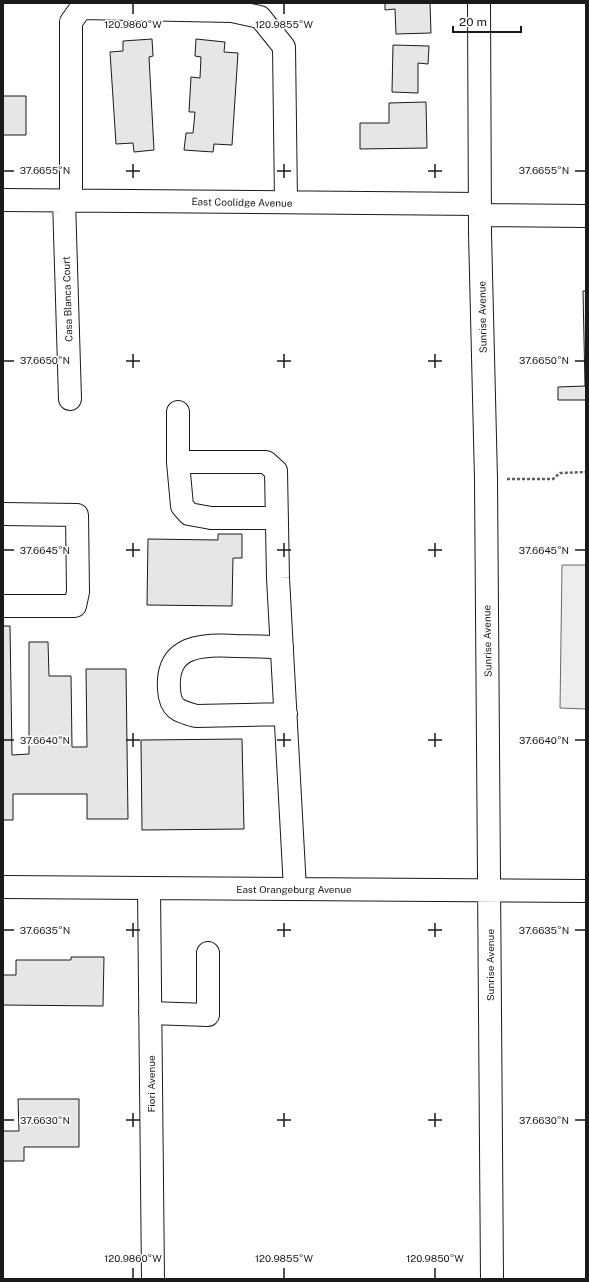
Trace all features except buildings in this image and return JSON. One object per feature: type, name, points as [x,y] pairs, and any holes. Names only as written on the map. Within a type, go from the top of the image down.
[{"type":"street","name":"Sunrise Avenue","points":[[479,3],[480,209],[486,479],[492,1279]]},
{"type":"street","name":"Casa Blanca Court","points":[[70,398],[67,200],[71,22],[81,8],[232,11],[260,17],[284,47],[286,202]]},
{"type":"street","name":"East Coolidge Avenue","points":[[3,200],[286,202],[480,209],[586,216]]},
{"type":"street","points":[[178,412],[178,462],[182,506],[189,514],[211,518],[277,518]]},
{"type":"street","points":[[178,462],[266,462],[276,471],[282,647],[295,889]]},
{"type":"street","points":[[3,514],[78,515],[78,592],[75,606],[3,606]]},
{"type":"street","points":[[282,647],[211,645],[184,652],[172,663],[168,677],[169,698],[173,707],[196,716],[286,714]]},
{"type":"street","name":"East Orangeburg Avenue","points":[[3,887],[586,891]]},
{"type":"street","name":"Fiori Avenue","points":[[149,889],[152,1279]]},
{"type":"street","points":[[150,1013],[208,1015],[208,953]]},
{"type":"path","points":[[486,479],[553,479],[560,473],[586,472]]},
{"type":"shaded area","points":[[562,565],[586,565],[586,709],[560,708]]}]
